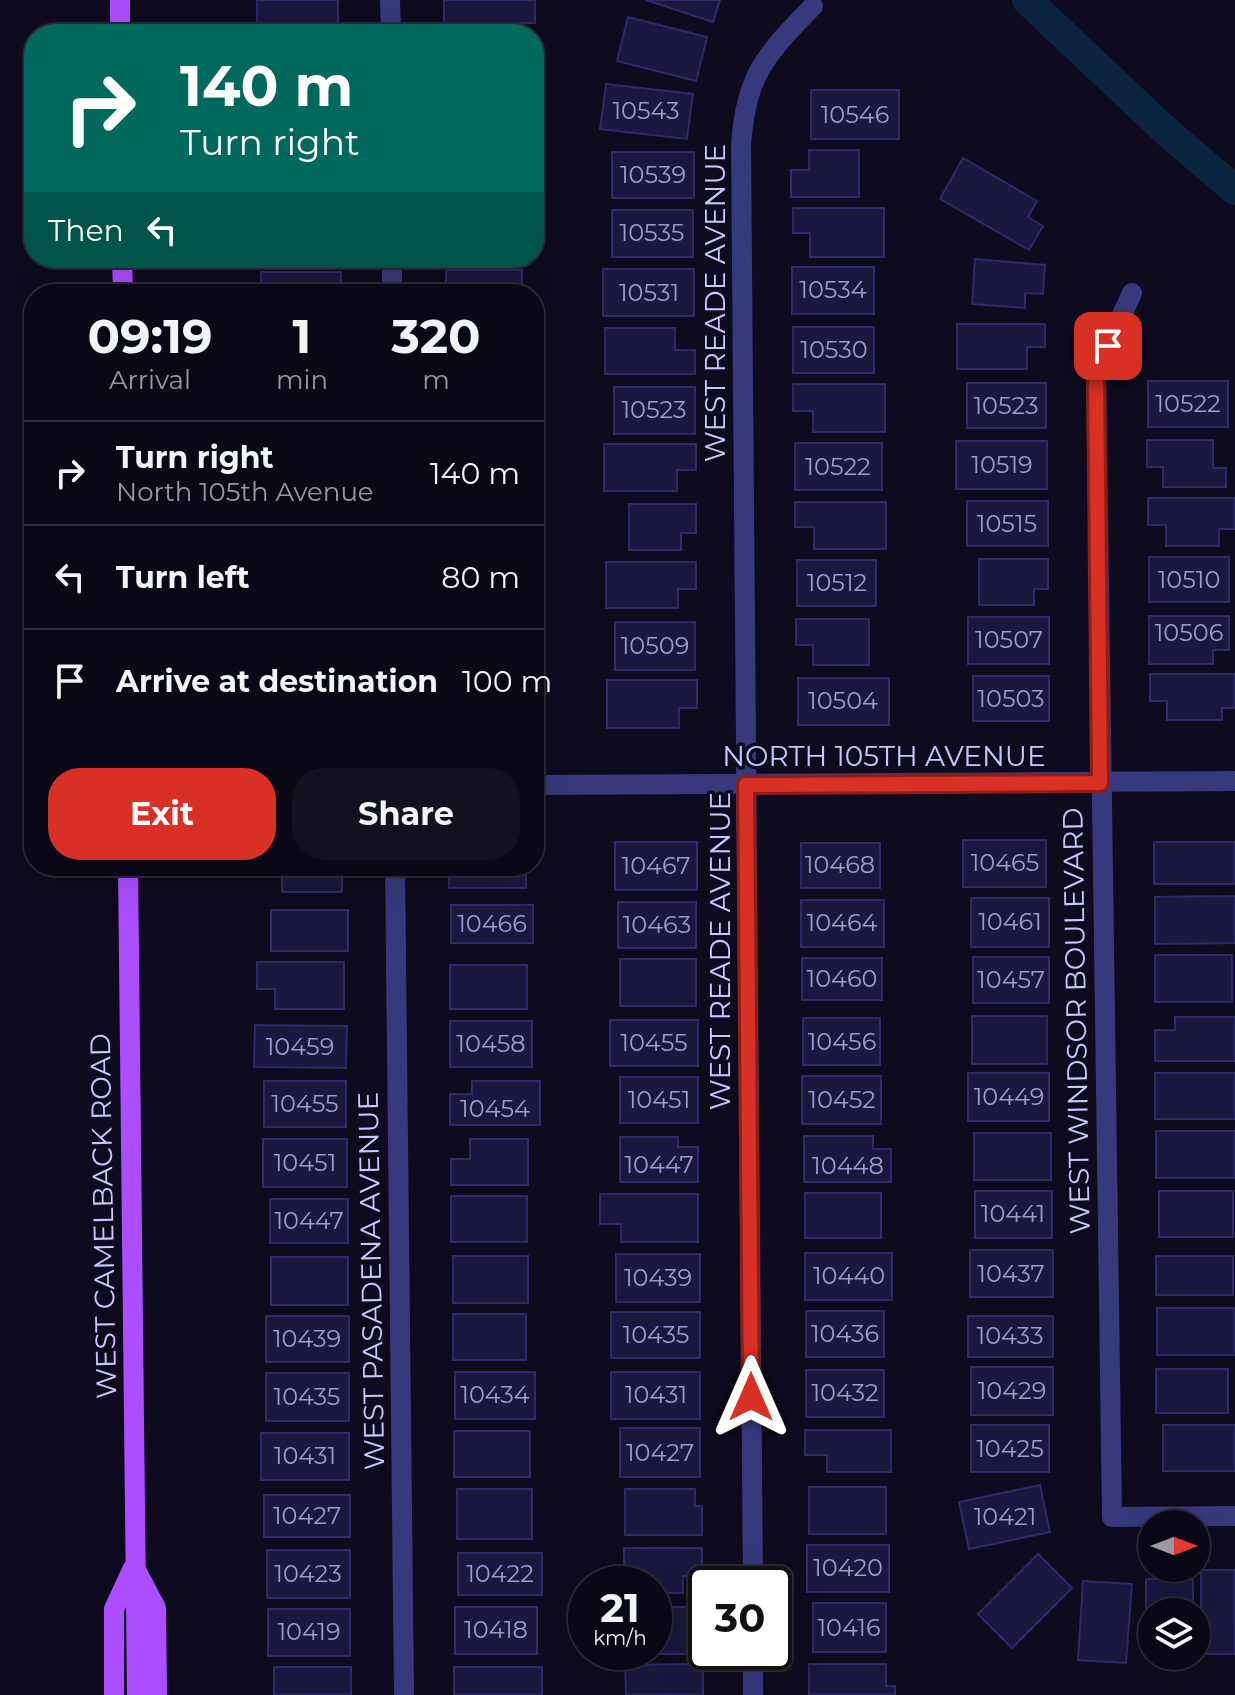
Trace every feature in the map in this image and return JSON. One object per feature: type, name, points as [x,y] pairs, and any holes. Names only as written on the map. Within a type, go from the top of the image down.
[{"type":"main road","points":[[120,0],[120,24]]},
{"type":"main road","name":"WEST CAMELBACK ROAD","points":[[114,1695],[114,1609],[134,1566],[128,876]]},
{"type":"main road","points":[[134,1566],[137,1695]]},
{"type":"main road","name":"WEST CAMELBACK ROAD","points":[[134,1566],[156,1608],[157,1695]]},
{"type":"street","points":[[390,0],[391,24]]},
{"type":"street","name":"WEST READE AVENUE","points":[[753,1566],[741,144],[743,111],[752,82],[767,54],[813,6]]},
{"type":"street","name":"WEST WINDSOR BOULEVARD","points":[[1132,293],[1096,372],[1112,1517],[1235,1516]]},
{"type":"street","name":"NORTH 105TH AVENUE","points":[[544,785],[1235,781]]},
{"type":"street","name":"WEST PASADENA AVENUE","points":[[395,876],[404,1695]]},
{"type":"street","points":[[753,1670],[753,1695]]},
{"type":"building","points":[[257,0],[338,0],[338,24],[257,24]]},
{"type":"building","points":[[444,0],[535,0],[535,23],[444,23]]},
{"type":"building","points":[[646,0],[720,0],[713,22]]},
{"type":"building","points":[[628,17],[707,37],[696,81],[617,61]]},
{"type":"building","points":[[606,84],[693,94],[687,139],[600,129]]},
{"type":"building","points":[[811,90],[899,90],[899,139],[811,139]]},
{"type":"building","points":[[809,150],[859,150],[859,197],[791,197],[791,170],[809,170]]},
{"type":"building","points":[[612,152],[694,152],[694,198],[612,198]]},
{"type":"building","points":[[963,158],[1037,201],[1028,217],[1043,226],[1029,250],[940,199]]},
{"type":"building","points":[[793,208],[884,208],[884,257],[810,257],[810,233],[793,233]]},
{"type":"building","points":[[612,210],[693,210],[693,257],[612,257]]},
{"type":"building","points":[[975,259],[1045,265],[1043,294],[1025,293],[1025,308],[972,304]]},
{"type":"building","points":[[792,267],[874,267],[874,314],[792,314]]},
{"type":"building","points":[[603,269],[694,269],[694,316],[603,316]]},
{"type":"building","points":[[446,270],[522,270],[522,284],[446,284]]},
{"type":"building","points":[[261,272],[341,272],[341,284],[261,284]]},
{"type":"building","points":[[957,324],[1045,324],[1045,347],[1027,347],[1027,369],[957,369]]},
{"type":"building","points":[[793,327],[874,327],[874,373],[793,373]]},
{"type":"building","points":[[605,328],[675,328],[675,350],[695,350],[695,374],[605,374]]},
{"type":"building","points":[[1148,381],[1228,381],[1228,427],[1148,427]]},
{"type":"building","points":[[967,383],[1046,383],[1046,428],[967,428]]},
{"type":"building","points":[[793,384],[885,384],[885,432],[813,432],[813,411],[793,411]]},
{"type":"building","points":[[614,387],[695,387],[695,434],[614,434]]},
{"type":"building","points":[[1147,440],[1213,440],[1213,468],[1226,468],[1226,487],[1163,487],[1163,467],[1147,467]]},
{"type":"building","points":[[956,441],[1047,441],[1047,489],[956,489]]},
{"type":"building","points":[[795,443],[882,443],[882,490],[795,490]]},
{"type":"building","points":[[604,444],[696,444],[696,470],[677,470],[677,491],[604,491]]},
{"type":"building","points":[[1148,498],[1235,498],[1235,529],[1219,529],[1219,546],[1166,546],[1166,525],[1148,525]]},
{"type":"building","points":[[967,501],[1048,501],[1048,546],[967,546]]},
{"type":"building","points":[[795,502],[886,502],[886,549],[814,549],[814,527],[795,527]]},
{"type":"building","points":[[629,504],[696,504],[696,533],[681,533],[681,550],[629,550]]},
{"type":"building","points":[[1149,557],[1229,557],[1229,602],[1149,602]]},
{"type":"building","points":[[979,559],[1048,559],[1048,589],[1034,589],[1034,605],[979,605]]},
{"type":"building","points":[[797,560],[876,560],[876,606],[797,606]]},
{"type":"building","points":[[606,562],[696,562],[696,589],[678,589],[678,608],[606,608]]},
{"type":"building","points":[[1149,616],[1229,616],[1229,650],[1213,650],[1213,664],[1149,664]]},
{"type":"building","points":[[968,617],[1049,617],[1049,664],[968,664]]},
{"type":"building","points":[[796,619],[869,619],[869,665],[813,665],[813,645],[796,645]]},
{"type":"building","points":[[615,622],[695,622],[695,670],[615,670]]},
{"type":"building","points":[[1150,674],[1235,674],[1235,708],[1222,708],[1222,720],[1167,720],[1167,701],[1150,701]]},
{"type":"building","points":[[973,676],[1049,676],[1049,721],[973,721]]},
{"type":"building","points":[[798,678],[889,678],[889,725],[798,725]]},
{"type":"building","points":[[607,680],[697,680],[697,708],[679,708],[679,728],[607,728]]},
{"type":"building","points":[[963,840],[1046,840],[1046,887],[963,887]]},
{"type":"building","points":[[615,842],[697,842],[697,890],[615,890]]},
{"type":"building","points":[[1154,842],[1235,842],[1235,884],[1154,884]]},
{"type":"building","points":[[801,843],[880,843],[880,888],[801,888]]},
{"type":"building","points":[[282,876],[342,876],[342,892],[282,892]]},
{"type":"building","points":[[449,876],[526,876],[526,888],[449,888]]},
{"type":"building","points":[[1235,896],[1235,943],[1155,944],[1155,897]]},
{"type":"building","points":[[971,898],[1049,898],[1049,947],[971,947]]},
{"type":"building","points":[[801,900],[884,900],[884,947],[801,947]]},
{"type":"building","points":[[618,902],[696,902],[696,948],[618,948]]},
{"type":"building","points":[[451,905],[533,905],[533,943],[451,943]]},
{"type":"building","points":[[271,910],[348,910],[348,951],[271,951]]},
{"type":"building","points":[[1155,955],[1232,955],[1232,1002],[1155,1002]]},
{"type":"building","points":[[973,957],[1049,957],[1049,1003],[973,1003]]},
{"type":"building","points":[[802,958],[882,958],[882,1000],[802,1000]]},
{"type":"building","points":[[620,959],[696,959],[696,1006],[620,1006]]},
{"type":"building","points":[[257,962],[344,962],[344,1009],[275,1009],[275,989],[257,989]]},
{"type":"building","points":[[450,965],[527,965],[527,1009],[450,1009]]},
{"type":"building","points":[[972,1016],[1047,1016],[1047,1064],[972,1064]]},
{"type":"building","points":[[1175,1017],[1235,1017],[1235,1061],[1155,1061],[1155,1030],[1175,1030]]},
{"type":"building","points":[[803,1018],[880,1018],[880,1065],[803,1065]]},
{"type":"building","points":[[610,1020],[698,1020],[698,1066],[610,1066]]},
{"type":"building","points":[[450,1021],[532,1021],[532,1067],[450,1067]]},
{"type":"building","points":[[255,1025],[347,1026],[346,1068],[254,1067]]},
{"type":"building","points":[[968,1073],[1049,1073],[1049,1121],[968,1121]]},
{"type":"building","points":[[1155,1073],[1235,1073],[1235,1119],[1155,1119]]},
{"type":"building","points":[[802,1076],[881,1076],[881,1124],[802,1124]]},
{"type":"building","points":[[620,1077],[698,1077],[698,1123],[620,1123]]},
{"type":"building","points":[[264,1081],[346,1081],[346,1127],[264,1127]]},
{"type":"building","points":[[472,1081],[540,1081],[540,1125],[450,1125],[450,1094],[472,1094]]},
{"type":"building","points":[[1156,1131],[1235,1131],[1235,1178],[1156,1178]]},
{"type":"building","points":[[974,1133],[1051,1133],[1051,1180],[974,1180]]},
{"type":"building","points":[[804,1136],[873,1136],[873,1149],[891,1149],[891,1182],[804,1182]]},
{"type":"building","points":[[620,1137],[678,1137],[678,1147],[698,1147],[698,1182],[620,1182]]},
{"type":"building","points":[[263,1139],[347,1139],[347,1187],[263,1187]]},
{"type":"building","points":[[470,1139],[528,1139],[528,1185],[451,1185],[451,1159],[470,1159]]},
{"type":"building","points":[[975,1191],[1052,1191],[1052,1238],[975,1238]]},
{"type":"building","points":[[1159,1191],[1233,1191],[1233,1237],[1159,1237]]},
{"type":"building","points":[[805,1193],[881,1193],[881,1238],[805,1238]]},
{"type":"building","points":[[600,1194],[698,1194],[698,1242],[621,1242],[621,1224],[600,1224]]},
{"type":"building","points":[[451,1196],[527,1196],[527,1242],[451,1242]]},
{"type":"building","points":[[270,1199],[348,1199],[348,1243],[270,1243]]},
{"type":"building","points":[[970,1250],[1053,1250],[1053,1297],[970,1297]]},
{"type":"building","points":[[805,1253],[892,1253],[892,1300],[805,1300]]},
{"type":"building","points":[[616,1254],[700,1254],[700,1302],[616,1302]]},
{"type":"building","points":[[453,1256],[528,1256],[528,1303],[453,1303]]},
{"type":"building","points":[[1156,1256],[1233,1256],[1233,1295],[1156,1295]]},
{"type":"building","points":[[271,1257],[348,1257],[348,1305],[271,1305]]},
{"type":"building","points":[[1157,1308],[1235,1308],[1235,1355],[1157,1355]]},
{"type":"building","points":[[806,1311],[884,1311],[884,1357],[806,1357]]},
{"type":"building","points":[[611,1312],[700,1312],[700,1358],[611,1358]]},
{"type":"building","points":[[453,1314],[526,1314],[526,1360],[453,1360]]},
{"type":"building","points":[[266,1316],[349,1316],[349,1362],[266,1362]]},
{"type":"building","points":[[968,1316],[1053,1316],[1053,1357],[968,1357]]},
{"type":"building","points":[[971,1367],[1053,1367],[1053,1415],[971,1415]]},
{"type":"building","points":[[1156,1369],[1228,1369],[1228,1413],[1156,1413]]},
{"type":"building","points":[[806,1370],[884,1370],[884,1417],[806,1417]]},
{"type":"building","points":[[455,1372],[535,1372],[535,1419],[455,1419]]},
{"type":"building","points":[[611,1372],[700,1372],[700,1419],[611,1419]]},
{"type":"building","points":[[266,1373],[349,1373],[349,1421],[266,1421]]},
{"type":"building","points":[[971,1425],[1049,1425],[1049,1472],[971,1472]]},
{"type":"building","points":[[1163,1425],[1235,1425],[1235,1471],[1163,1471]]},
{"type":"building","points":[[620,1428],[700,1428],[700,1477],[620,1477]]},
{"type":"building","points":[[805,1430],[891,1430],[891,1472],[827,1472],[827,1455],[805,1455]]},
{"type":"building","points":[[454,1431],[530,1431],[530,1477],[454,1477]]},
{"type":"building","points":[[261,1433],[349,1433],[349,1480],[261,1480]]},
{"type":"building","points":[[1040,1485],[1050,1532],[969,1549],[959,1502]]},
{"type":"building","points":[[809,1487],[886,1487],[886,1534],[809,1534]]},
{"type":"building","points":[[457,1489],[532,1489],[532,1539],[457,1539]]},
{"type":"building","points":[[625,1489],[695,1489],[695,1506],[702,1506],[702,1535],[625,1535]]},
{"type":"building","points":[[264,1495],[350,1495],[350,1537],[264,1537]]},
{"type":"building","points":[[807,1545],[889,1545],[889,1592],[807,1592]]},
{"type":"building","points":[[624,1548],[702,1548],[702,1566],[688,1566],[688,1576],[683,1576],[683,1593],[672,1593],[672,1566],[624,1566]]},
{"type":"building","points":[[267,1550],[350,1550],[350,1598],[267,1598]]},
{"type":"building","points":[[458,1553],[542,1553],[542,1595],[458,1595]]},
{"type":"building","points":[[1038,1554],[1072,1588],[1012,1648],[978,1614]]},
{"type":"building","points":[[1210,1570],[1235,1570],[1235,1654],[1210,1654],[1210,1598],[1201,1598],[1201,1582],[1210,1582]]},
{"type":"building","points":[[1083,1581],[1132,1584],[1126,1663],[1078,1660]]},
{"type":"building","points":[[1146,1582],[1193,1582],[1193,1598],[1146,1598]]},
{"type":"building","points":[[813,1603],[886,1603],[886,1652],[813,1652]]},
{"type":"building","points":[[455,1607],[537,1607],[537,1654],[455,1654]]},
{"type":"building","points":[[672,1607],[688,1607],[688,1654],[672,1654]]},
{"type":"building","points":[[268,1609],[350,1609],[350,1656],[268,1656]]},
{"type":"building","points":[[672,1664],[688,1664],[688,1670],[703,1670],[703,1695],[626,1695],[625,1670],[672,1670]]},
{"type":"building","points":[[809,1664],[886,1664],[886,1686],[895,1686],[895,1695],[809,1695]]},
{"type":"building","points":[[274,1667],[351,1667],[351,1695],[274,1695]]},
{"type":"building","points":[[454,1667],[542,1667],[542,1695],[454,1695]]},
{"type":"waterway","points":[[1027,0],[1167,132],[1235,190]]},
{"type":"route","points":[[751,1397],[746,785],[1100,783],[1096,372],[1108,346]]}]
